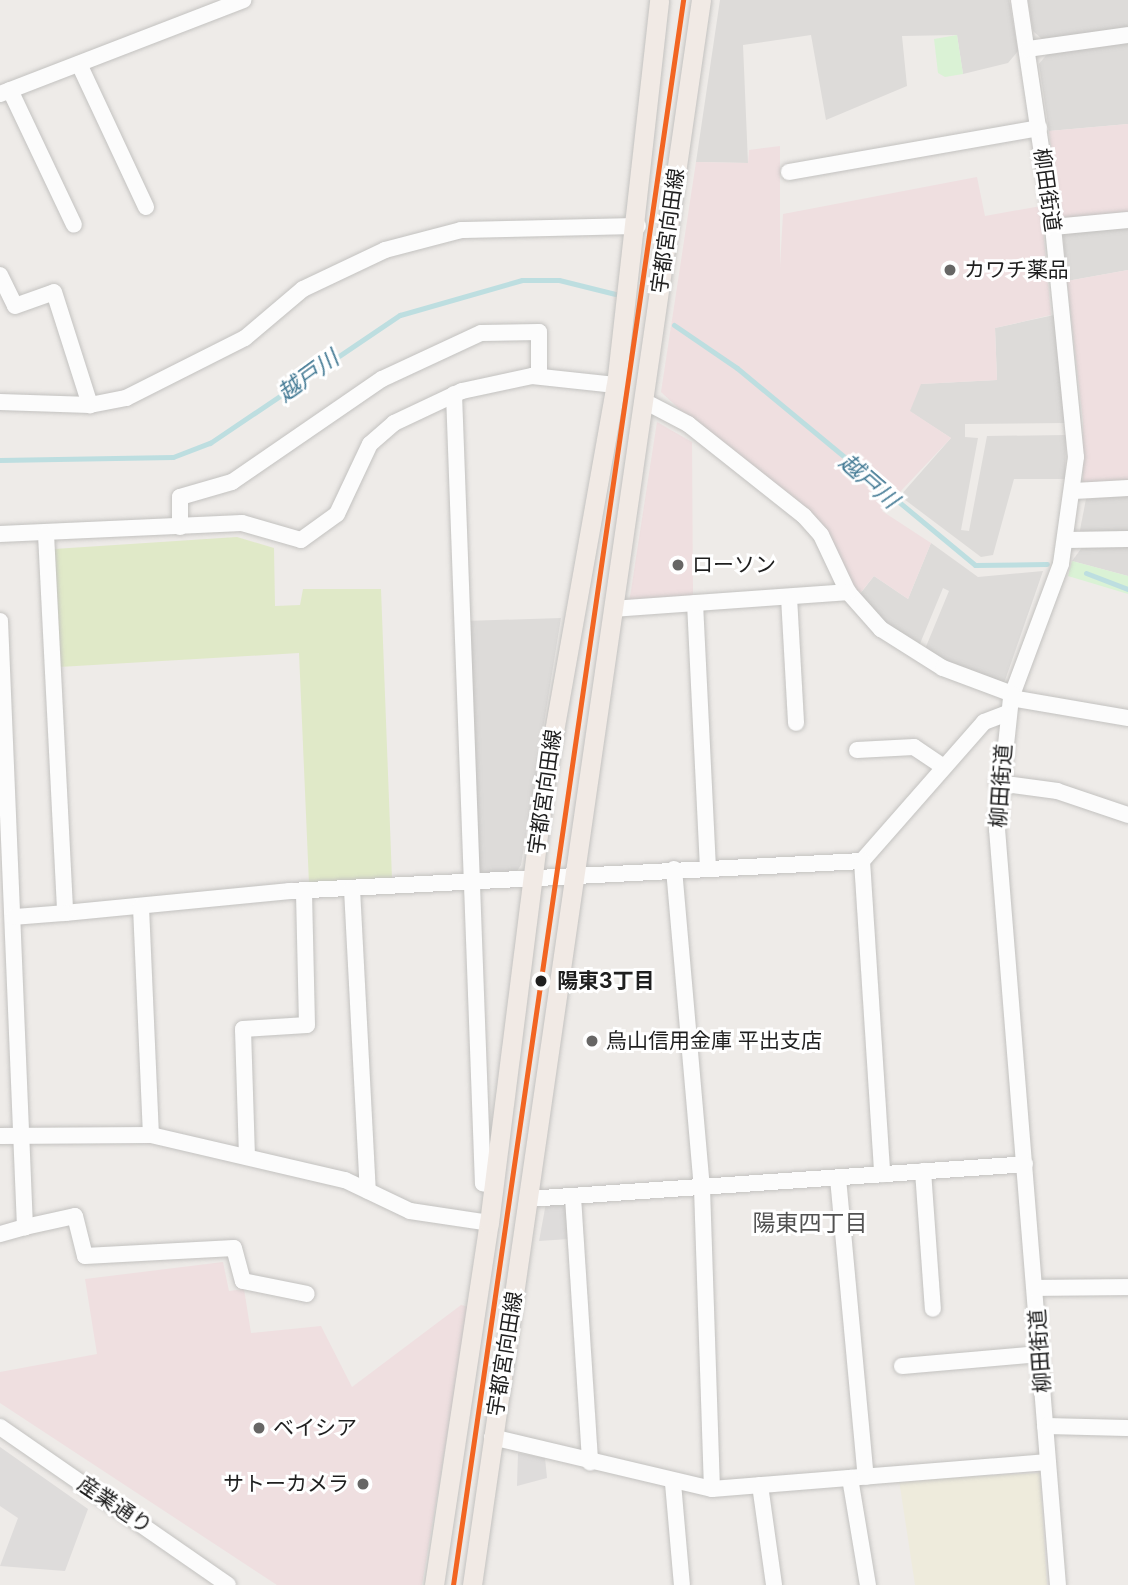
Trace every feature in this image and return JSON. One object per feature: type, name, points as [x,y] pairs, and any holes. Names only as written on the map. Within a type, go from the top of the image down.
[{"type":"main road","name":"宇都宮向田線","points":[[434,1585],[489,1223],[557,704],[616,385],[638,226],[659,0]]},
{"type":"main road","name":"宇都宮向田線","points":[[472,1585],[701,0]]},
{"type":"street","points":[[74,225],[5,92],[225,3],[244,0]]},
{"type":"street","name":"柳田街道","points":[[1020,0],[1053,227],[1074,418],[1074,491],[1067,540],[1010,702],[999,783],[999,866],[1058,1585]]},
{"type":"street","points":[[1028,49],[1128,35]]},
{"type":"street","points":[[79,64],[146,207]]},
{"type":"street","points":[[789,172],[1039,128]]},
{"type":"street","points":[[1053,227],[1128,220]]},
{"type":"street","points":[[0,402],[90,405],[126,398],[245,338],[303,289],[385,250],[473,229],[638,226]]},
{"type":"street","points":[[0,275],[15,306],[54,292],[90,405]]},
{"type":"street","points":[[180,527],[180,497],[232,482],[382,380],[481,333],[539,332],[540,376]]},
{"type":"street","points":[[0,534],[242,523],[302,540],[337,514],[370,444],[394,423],[454,394],[540,376],[616,385]]},
{"type":"street","points":[[454,394],[469,883],[483,1183],[494,1184]]},
{"type":"street","points":[[644,401],[688,424],[804,516],[821,536],[848,592],[880,629],[943,668],[1010,702],[1128,718]]},
{"type":"street","points":[[1074,491],[1128,488]]},
{"type":"street","points":[[46,534],[65,913]]},
{"type":"street","points":[[1067,540],[1128,539]]},
{"type":"street","points":[[613,609],[848,592]]},
{"type":"street","points":[[789,597],[796,723]]},
{"type":"street","points":[[695,603],[708,867]]},
{"type":"street","points":[[0,621],[15,917],[25,1227]]},
{"type":"street","points":[[882,1174],[862,861],[984,722],[1010,702]]},
{"type":"street","points":[[857,750],[914,747],[944,767]]},
{"type":"street","points":[[999,783],[1056,792],[1128,815]]},
{"type":"street","points":[[15,917],[304,891],[708,867],[862,861]]},
{"type":"street","points":[[674,869],[702,1188],[712,1489]]},
{"type":"street","points":[[352,888],[368,1191]]},
{"type":"street","points":[[247,1157],[243,1029],[307,1025],[304,891]]},
{"type":"street","points":[[141,907],[151,1135]]},
{"type":"street","points":[[0,1136],[151,1135],[247,1157],[368,1191],[410,1212],[489,1223]]},
{"type":"street","points":[[528,1199],[1025,1164]]},
{"type":"street","points":[[923,1171],[933,1309]]},
{"type":"street","points":[[838,1178],[868,1585]]},
{"type":"street","points":[[573,1197],[590,1462]]},
{"type":"street","points":[[0,1234],[75,1216],[85,1256],[234,1248],[243,1281],[307,1294]]},
{"type":"street","points":[[1035,1288],[1128,1287]]},
{"type":"street","points":[[902,1366],[1040,1354]]},
{"type":"street","points":[[1045,1426],[1128,1427]]},
{"type":"street","name":"産業通り","points":[[0,1427],[228,1585]]},
{"type":"street","points":[[492,1437],[673,1483],[712,1489],[1048,1462]]},
{"type":"street","points":[[673,1483],[682,1585]]},
{"type":"street","points":[[760,1485],[774,1585]]},
{"type":"shaded area","points":[[720,0],[1009,0],[1018,51],[1008,63],[963,74],[957,35],[902,36],[907,86],[826,120],[811,35],[743,45],[748,163],[696,162]]},
{"type":"shaded area","points":[[1028,0],[1128,0],[1128,28],[1042,39],[1033,31]]},
{"type":"shaded area","points":[[1128,42],[1128,124],[1049,131],[1039,64],[1048,53]]},
{"type":"shaded area","points":[[1128,124],[1128,212],[1060,219],[1049,131]]},
{"type":"shaded area","points":[[780,146],[780,267],[783,214],[977,177],[985,216],[1041,206],[1051,315],[995,328],[997,380],[921,384],[910,411],[951,438],[882,511],[931,543],[908,599],[874,576],[857,597],[840,559],[661,392],[696,162],[748,163],[749,150]]},
{"type":"shaded area","points":[[1128,228],[1128,270],[1067,281],[1063,234]]},
{"type":"shaded area","points":[[1128,270],[1128,485],[1083,488],[1083,421],[1067,281]]},
{"type":"shaded area","points":[[1054,315],[1065,423],[965,424],[965,437],[978,438],[961,530],[969,531],[987,436],[1066,435],[1065,479],[1014,479],[993,555],[981,557],[900,496],[951,438],[909,411],[920,384],[997,380],[995,328]]},
{"type":"shaded area","points":[[657,422],[692,442],[693,598],[629,603]]},
{"type":"shaded area","points":[[1128,496],[1128,534],[1079,535],[1086,499]]},
{"type":"shaded area","points":[[931,543],[978,577],[1043,571],[1003,686],[949,667],[925,649],[949,591],[943,588],[919,646],[882,627],[860,594],[874,576],[908,599]]},
{"type":"shaded area","points":[[1128,545],[1128,576],[1072,561],[1083,546]]},
{"type":"shaded area","points":[[561,618],[521,865],[517,871],[474,874],[466,621]]},
{"type":"shaded area","points":[[546,1203],[567,1205],[569,1239],[539,1241]]},
{"type":"shaded area","points":[[223,1262],[229,1291],[244,1289],[251,1333],[321,1326],[352,1387],[461,1305],[469,1307],[422,1585],[277,1585],[0,1403],[0,1372],[97,1354],[85,1279]]},
{"type":"shaded area","points":[[0,1447],[88,1509],[65,1571],[0,1566],[18,1518],[0,1506]]},
{"type":"shaded area","points":[[518,1453],[545,1458],[547,1478],[517,1486]]},
{"type":"shaded area","points":[[1040,1473],[1047,1585],[915,1585],[899,1480]]},
{"type":"green space","points":[[957,35],[963,74],[945,77],[938,73],[934,39]]},
{"type":"green space","points":[[237,537],[274,548],[275,606],[300,605],[303,589],[381,589],[392,879],[309,884],[299,653],[59,667],[54,549]]},
{"type":"green space","points":[[1072,561],[1128,576],[1128,594],[1068,576]]},
{"type":"waterway","name":"越戸川","points":[[0,460],[173,457],[210,443],[400,315],[522,280],[559,280],[615,294]]},
{"type":"waterway","name":"越戸川","points":[[674,325],[737,368],[975,565],[1047,564]]},
{"type":"waterway","name":"越戸川","points":[[1086,573],[1128,589]]},
{"type":"transit line","points":[[453,1585],[683,0]]},
{"type":"place","name":"カワチ薬品","points":[[950,270]]},
{"type":"place","name":"ローソン","points":[[678,565]]},
{"type":"place","name":"陽東3丁目","points":[[541,981]]},
{"type":"place","name":"烏山信用金庫 平出支店","points":[[592,1041]]},
{"type":"place","name":"ベイシア","points":[[259,1428]]},
{"type":"place","name":"サトーカメラ","points":[[363,1484]]},
{"type":"district","name":"陽東四丁目","points":[[810,1223]]}]
